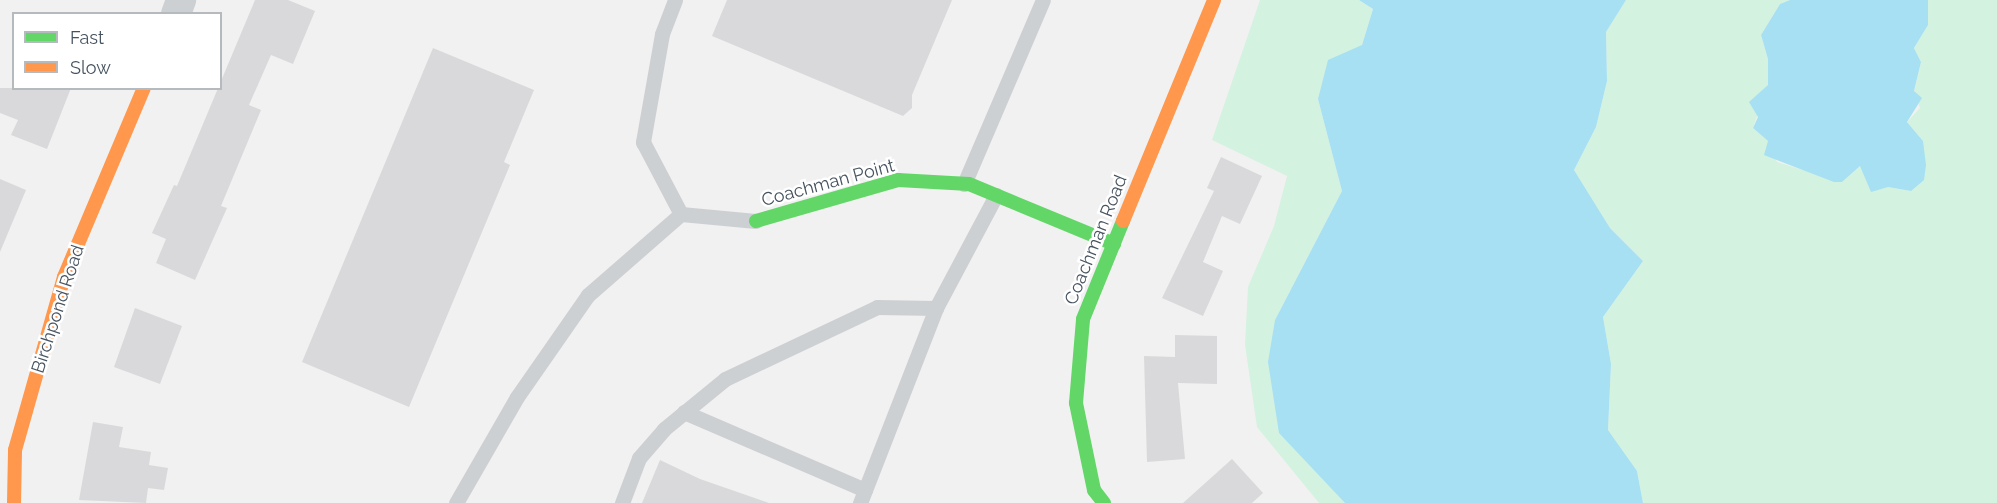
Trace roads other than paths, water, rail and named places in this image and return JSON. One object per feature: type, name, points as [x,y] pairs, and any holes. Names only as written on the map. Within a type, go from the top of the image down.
[{"type":"street","name":"Coachman Road","points":[[1104,503],[1094,490],[1076,403],[1083,319],[1214,0]]},
{"type":"street","name":"Birchpond Road","points":[[14,503],[15,450],[64,277],[143,90]]},
{"type":"street","name":"Coachman Point","points":[[756,221],[898,180],[964,184],[1114,244]]},
{"type":"lane","points":[[675,0],[662,34],[643,142],[681,214]]},
{"type":"lane","points":[[964,184],[1043,0]]},
{"type":"lane","points":[[684,412],[862,497],[936,308],[996,195]]},
{"type":"lane","points":[[456,503],[517,397],[588,295],[681,214],[756,221]]},
{"type":"lane","points":[[622,503],[639,458],[684,412],[725,379],[877,307],[936,308]]},
{"type":"water","points":[[1359,0],[1626,0],[1606,32],[1607,81],[1596,127],[1574,170],[1610,228],[1643,261],[1603,317],[1611,364],[1608,430],[1637,471],[1643,503],[1345,503],[1279,433],[1268,362],[1275,320],[1342,191],[1318,99],[1328,60],[1362,45],[1373,9]]},
{"type":"water","points":[[1790,0],[1928,0],[1928,25],[1914,48],[1921,62],[1914,91],[1922,98],[1907,122],[1923,141],[1926,165],[1924,180],[1911,191],[1888,187],[1871,192],[1860,166],[1842,182],[1834,182],[1764,155],[1768,141],[1753,128],[1758,117],[1749,102],[1768,85],[1768,59],[1761,35],[1780,4]]}]
